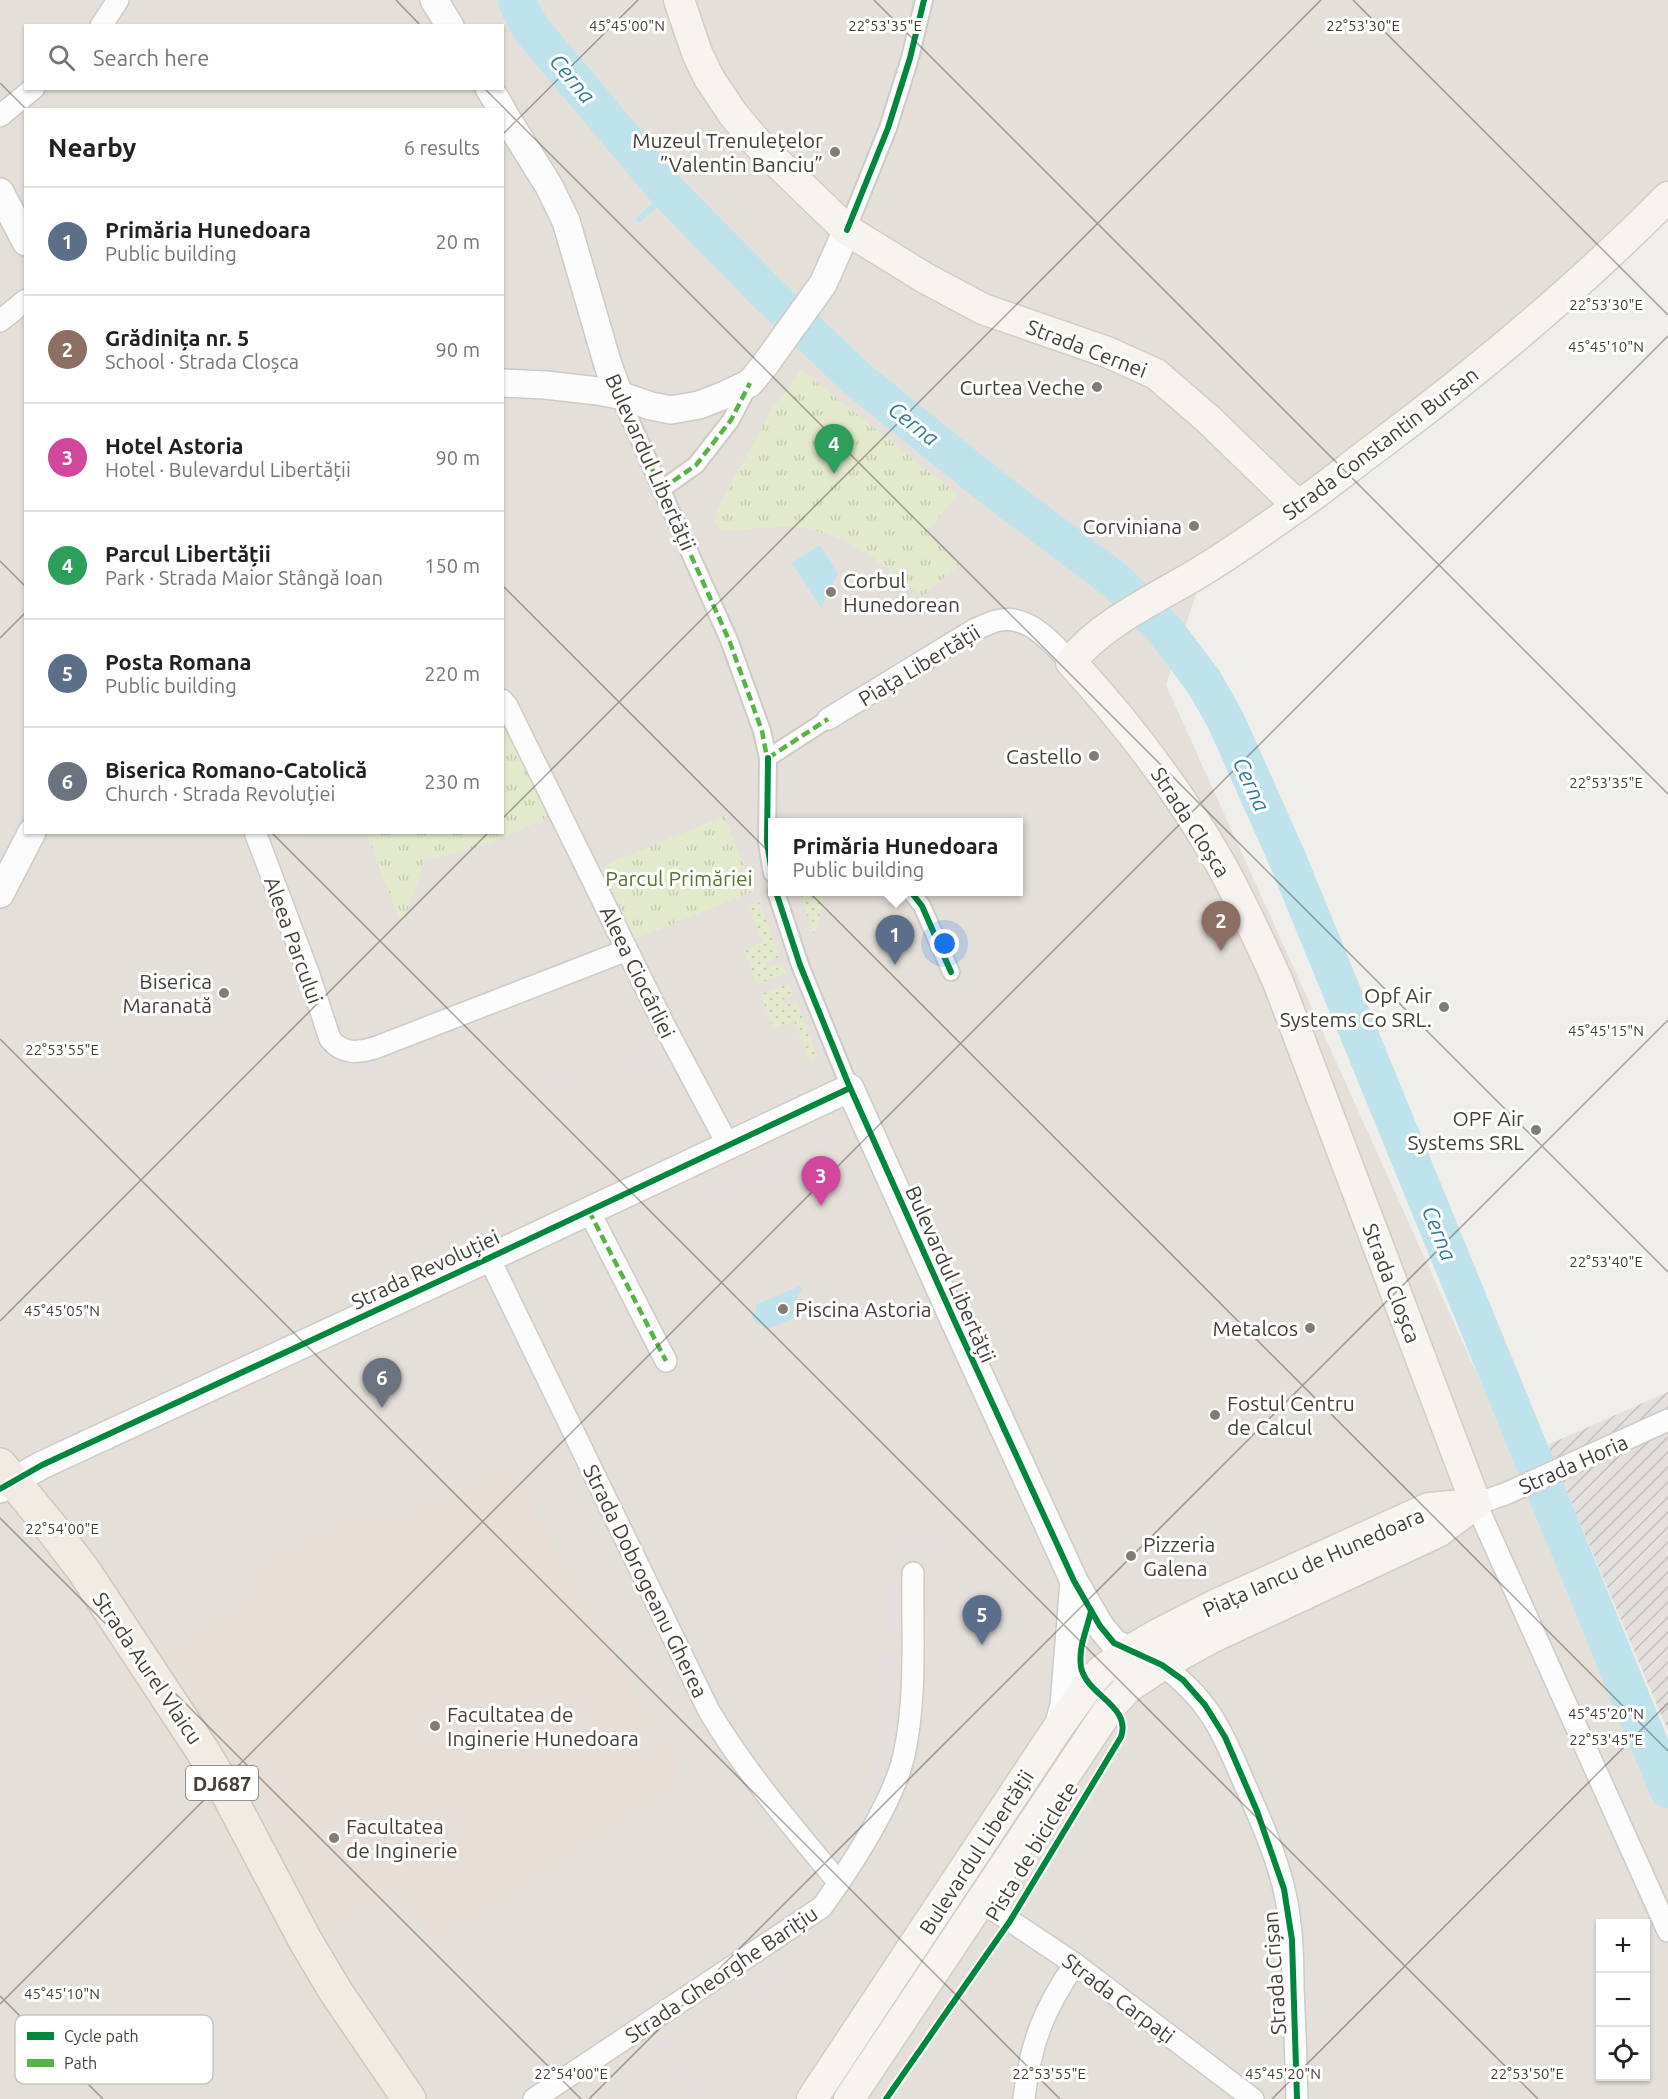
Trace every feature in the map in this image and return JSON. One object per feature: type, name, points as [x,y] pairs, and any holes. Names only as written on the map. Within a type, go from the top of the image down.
[{"type":"main road","name":"Strada Cernei","points":[[679,0],[697,53],[709,78],[733,114],[759,145],[847,230],[925,278],[983,309],[1107,352],[1156,374],[1208,419],[1298,506]]},
{"type":"main road","name":"Strada Constantin Bursan","points":[[1071,662],[1081,648],[1105,629],[1204,570],[1298,506],[1445,396],[1515,339],[1612,253],[1668,196]]},
{"type":"main road","name":"Strada Cloșca","points":[[1071,662],[1135,737],[1186,808],[1219,862],[1250,920],[1278,982],[1476,1503]]},
{"type":"main road","name":"Strada Aurel Vlaicu","points":[[4,1478],[84,1571],[202,1749],[227,1791],[305,1940],[336,1992],[409,2099]]},
{"type":"main road","name":"Piața Iancu de Hunedoara","points":[[1057,1729],[1095,1677],[1129,1651],[1213,1606],[1429,1508],[1476,1503]]},
{"type":"main road","name":"Piața Iancu de Hunedoara","points":[[1111,1707],[1129,1687],[1162,1665],[1209,1639],[1438,1532],[1476,1503]]},
{"type":"main road","name":"Bulevardul Libertății","points":[[849,2099],[1111,1707]]},
{"type":"main road","name":"Bulevardul Libertății","points":[[812,2099],[1057,1729]]},
{"type":"street","points":[[102,24],[118,0]]},
{"type":"street","points":[[662,489],[696,465],[731,420],[755,377],[823,284],[888,128],[910,58],[924,0]]},
{"type":"street","points":[[0,116],[32,90]]},
{"type":"street","name":"Bulevardul Libertății","points":[[490,90],[501,108]]},
{"type":"street","name":"Bulevardul Libertății","points":[[504,113],[556,199],[566,221],[608,365],[742,672],[762,731],[768,758],[768,848]]},
{"type":"street","points":[[0,192],[24,238]]},
{"type":"street","points":[[0,321],[24,302]]},
{"type":"street","points":[[504,383],[578,388],[620,395],[651,406],[671,410],[699,405],[755,377]]},
{"type":"street","name":"Piața Libertății","points":[[828,719],[974,630],[998,620],[1024,623],[1049,640],[1071,662]]},
{"type":"street","name":"Aleea Ciocârliei","points":[[504,702],[664,1025],[728,1145]]},
{"type":"street","points":[[768,758],[828,719]]},
{"type":"street","points":[[0,894],[31,834]]},
{"type":"street","name":"Aleea Parcului","points":[[256,834],[309,975],[326,1030],[335,1046],[351,1052],[362,1052],[377,1047],[627,950]]},
{"type":"street","name":"Bulevardul Libertății","points":[[778,896],[800,965],[850,1088],[1074,1581],[1100,1626],[1114,1643],[1162,1665]]},
{"type":"street","points":[[915,896],[922,906],[951,972]]},
{"type":"street","name":"Strada Revoluției","points":[[4,1478],[42,1465],[850,1088]]},
{"type":"street","points":[[589,1211],[666,1361]]},
{"type":"street","name":"Strada Dobrogeanu Gherea","points":[[489,1258],[709,1711],[749,1773],[839,1883]]},
{"type":"street","name":"Strada Horia","points":[[1476,1503],[1505,1494],[1668,1420]]},
{"type":"street","name":"Strada Cloșca","points":[[1476,1503],[1668,1931]]},
{"type":"street","name":"Strada Gheorghe Barițiu","points":[[534,2099],[822,1907],[839,1883],[893,1787],[904,1756],[912,1694],[913,1573]]},
{"type":"street","name":"Bulevardul Libertății","points":[[1057,1729],[1064,1705],[1074,1581]]},
{"type":"street","name":"Strada Crișan","points":[[1162,1665],[1183,1680],[1215,1719],[1257,1811],[1278,1869],[1284,1889],[1292,1940],[1297,2099]]},
{"type":"street","name":"Strada Carpați","points":[[982,1902],[1075,1964],[1253,2099]]},
{"type":"street","points":[[1024,2099],[1036,2033],[1047,2008],[1075,1964]]},
{"type":"shaded area","points":[[0,0],[1668,0],[1668,197],[1204,570],[1166,685],[1668,1797],[1668,2099],[0,2099]]},
{"type":"shaded area","points":[[662,1038],[673,1065],[632,1082],[621,1054]]},
{"type":"shaded area","points":[[375,1056],[379,1067],[332,1086],[328,1076]]},
{"type":"shaded area","points":[[582,1060],[586,1070],[521,1096],[516,1085]]},
{"type":"shaded area","points":[[820,1135],[831,1145],[716,1201],[704,1191]]},
{"type":"shaded area","points":[[1668,1392],[1668,1731],[1547,1445]]},
{"type":"shaded area","name":"Facultatea de Inginerie Hunedoara","points":[[509,1465],[685,1780],[435,1944],[400,1890],[323,1932],[259,1791],[167,1651],[253,1596],[262,1562],[368,1508],[386,1517],[414,1511]]},
{"type":"shaded area","points":[[948,1527],[951,1542],[901,1552],[898,1537]]},
{"type":"shaded area","points":[[899,1573],[900,1631],[885,1631],[884,1574]]},
{"type":"shaded area","points":[[883,1653],[897,1653],[894,1751],[877,1793],[865,1787],[879,1750]]},
{"type":"shaded area","points":[[772,1968],[782,1976],[752,2012],[742,2004]]},
{"type":"shaded area","points":[[668,2033],[701,2089],[689,2097],[656,2040]]},
{"type":"green space","points":[[801,370],[958,495],[926,532],[959,565],[922,597],[860,549],[825,533],[786,527],[721,531],[715,521],[717,510],[772,409]]},
{"type":"green space","points":[[504,725],[550,816],[490,844],[425,861],[402,925],[366,834],[504,834]]},
{"type":"green space","name":"Parcul Primăriei","points":[[724,816],[754,891],[633,940],[603,866]]},
{"type":"green space","points":[[801,896],[824,896],[815,933],[813,933]]},
{"type":"green space","points":[[760,903],[780,957],[765,962],[767,968],[783,964],[786,973],[757,984],[743,950],[763,942],[749,907]]},
{"type":"green space","points":[[789,984],[793,995],[782,1000],[784,1006],[796,1001],[817,1057],[810,1061],[794,1021],[774,1029],[761,994]]},
{"type":"water","points":[[820,545],[838,573],[821,608],[792,563]]},
{"type":"water","name":"Piscina Astoria","points":[[800,1286],[802,1290],[797,1297],[798,1303],[809,1308],[810,1311],[765,1330],[763,1325],[753,1320],[752,1315],[757,1310],[755,1305]]},
{"type":"waterway","name":"Cerna","points":[[517,0],[532,30],[669,193],[766,292],[856,378],[995,490],[1116,581],[1164,629],[1204,682],[1226,721],[1287,858],[1668,1789]]},
{"type":"waterway","points":[[639,219],[669,193]]},
{"type":"marked path","points":[[662,489],[696,465],[731,420],[750,383]]},
{"type":"marked path","points":[[619,395],[729,640],[762,731],[768,763]]},
{"type":"marked path","points":[[768,758],[828,719]]},
{"type":"marked path","points":[[589,1211],[666,1361]]},
{"type":"cycle path","points":[[847,230],[888,128],[910,58],[924,0]]},
{"type":"cycle path","points":[[768,758],[768,848]]},
{"type":"cycle path","points":[[777,896],[800,965],[848,1083],[1074,1581],[1100,1626],[1114,1643],[1162,1665],[1183,1680],[1205,1705],[1225,1737],[1257,1811],[1284,1889],[1292,1940],[1297,2099]]},
{"type":"cycle path","points":[[914,896],[922,906],[951,972]]},
{"type":"cycle path","points":[[0,1489],[42,1465],[850,1088]]},
{"type":"cycle path","name":"Pista de biciclete","points":[[886,2099],[1010,1921],[1121,1737],[1123,1726],[1120,1717],[1091,1685],[1081,1667],[1082,1646],[1091,1611]]},
{"type":"place","name":"Muzeul Trenulețelor ”Valentin Banciu”","points":[[835,152]]},
{"type":"place","name":"Curtea Veche","points":[[1097,387]]},
{"type":"place","name":"Parcul Libertății","points":[[834,474]]},
{"type":"place","name":"Corviniana","points":[[1194,526]]},
{"type":"place","name":"Corbul Hunedorean","points":[[831,592]]},
{"type":"place","name":"Castello","points":[[1094,756]]},
{"type":"place","name":"Grădinița nr. 5","points":[[1221,951]]},
{"type":"place","name":"Primăria Hunedoara","points":[[895,965]]},
{"type":"place","name":"Biserica Maranată","points":[[224,993]]},
{"type":"place","name":"Opf Air Systems Co SRL.","points":[[1444,1007]]},
{"type":"place","name":"OPF Air Systems SRL","points":[[1536,1130]]},
{"type":"place","name":"Hotel Astoria","points":[[821,1206]]},
{"type":"place","name":"Piscina Astoria","points":[[783,1309]]},
{"type":"place","name":"Metalcos","points":[[1310,1328]]},
{"type":"place","name":"Biserica Romano-Catolică","points":[[382,1408]]},
{"type":"place","name":"Fostul Centru de Calcul","points":[[1215,1415]]},
{"type":"place","name":"Pizzeria Galena","points":[[1131,1556]]},
{"type":"place","name":"Posta Romana","points":[[982,1645]]},
{"type":"place","name":"Facultatea de Inginerie Hunedoara","points":[[435,1726]]},
{"type":"place","name":"Facultatea de Inginerie","points":[[334,1838]]}]
